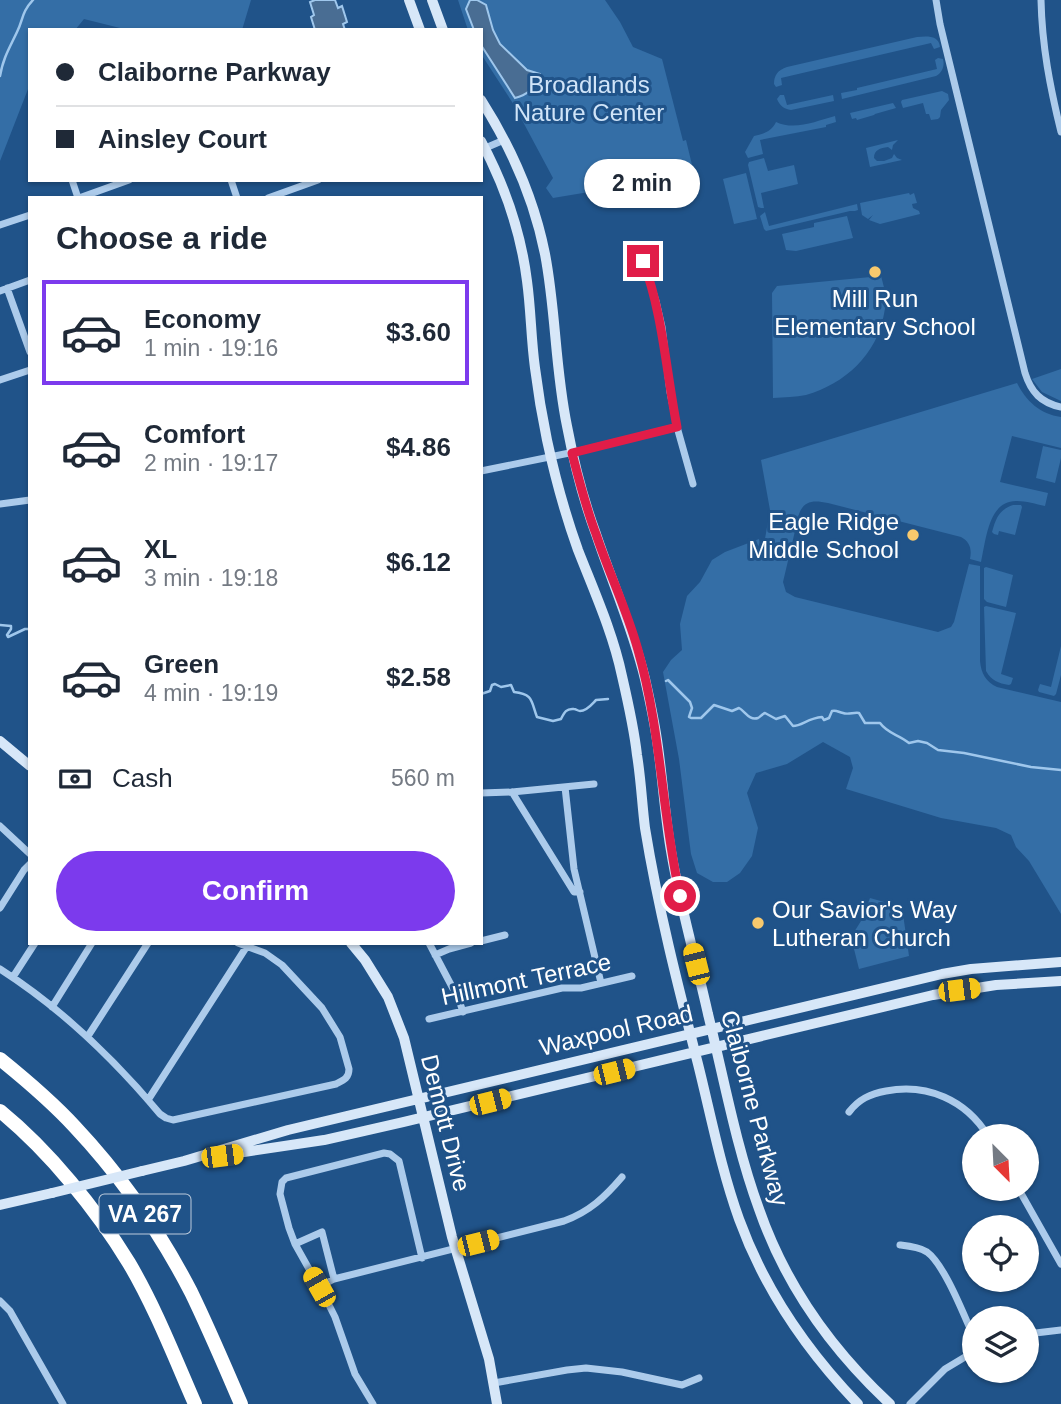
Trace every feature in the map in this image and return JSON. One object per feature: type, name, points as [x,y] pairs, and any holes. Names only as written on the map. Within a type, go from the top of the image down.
[{"type":"highway","name":"VA 267","points":[[0,1059],[32,1085],[74,1126],[137,1203],[190,1291],[241,1404]]},
{"type":"highway","name":"VA 267","points":[[0,1111],[32,1140],[106,1227],[155,1312],[195,1404]]},
{"type":"main road","points":[[410,0],[419,28]]},
{"type":"main road","points":[[432,0],[442,28]]},
{"type":"main road","name":"Claiborne Parkway","points":[[483,103],[504,139],[524,184],[545,254],[561,390],[572,453],[588,512],[626,615],[642,669],[654,722],[673,860],[716,1047],[760,1213],[799,1292],[824,1331],[864,1380],[890,1404]]},
{"type":"main road","name":"Claiborne Parkway","points":[[483,148],[509,207],[520,243],[527,279],[535,367],[551,457],[564,508],[621,670],[634,732],[653,875],[725,1176],[747,1240],[770,1286],[790,1320],[825,1368],[858,1404]]},
{"type":"main road","points":[[0,741],[28,764]]},
{"type":"main road","name":"Demott Drive","points":[[353,945],[376,976],[398,1019],[455,1249],[482,1332],[498,1404]]},
{"type":"main road","name":"Waxpool Road","points":[[0,1205],[184,1161],[288,1130],[942,974],[1061,962]]},
{"type":"main road","name":"Waxpool Road","points":[[184,1161],[324,1140],[933,995],[996,985],[1061,981]]},
{"type":"street","points":[[936,0],[1025,373],[1030,387],[1050,405],[1061,407]]},
{"type":"street","points":[[1041,0],[1048,79],[1061,132]]},
{"type":"street","points":[[483,146],[504,139]]},
{"type":"street","points":[[84,196],[123,182]]},
{"type":"street","points":[[273,196],[312,182]]},
{"type":"street","points":[[298,187],[301,196]]},
{"type":"street","points":[[0,225],[28,216]]},
{"type":"street","points":[[643,261],[662,327],[670,393],[693,484]]},
{"type":"street","points":[[28,281],[4,289],[28,347]]},
{"type":"street","points":[[0,380],[28,371]]},
{"type":"street","points":[[483,471],[572,453],[677,427]]},
{"type":"street","points":[[0,504],[28,500]]},
{"type":"street","points":[[483,793],[594,784]]},
{"type":"street","points":[[565,787],[574,869],[601,983]]},
{"type":"street","points":[[512,792],[574,892],[580,892]]},
{"type":"street","points":[[0,826],[28,852]]},
{"type":"street","points":[[0,908],[28,866]]},
{"type":"street","points":[[483,940],[505,935]]},
{"type":"street","points":[[13,977],[34,945]]},
{"type":"street","points":[[52,1007],[91,945]]},
{"type":"street","points":[[88,1037],[147,945]]},
{"type":"street","points":[[0,969],[88,1037],[166,1118],[173,1120],[336,1084],[346,1079],[349,1069],[340,1037],[322,1008],[282,965],[265,953],[244,945]]},
{"type":"street","points":[[430,945],[463,1012]]},
{"type":"street","points":[[435,956],[464,945]]},
{"type":"street","points":[[148,1100],[247,946]]},
{"type":"street","name":"Hillmont Terrace","points":[[429,1019],[562,988],[580,988],[632,976]]},
{"type":"street","points":[[849,1112],[856,1102],[877,1093],[901,1089],[921,1090],[941,1095],[959,1105],[979,1124]]},
{"type":"street","points":[[383,1404],[374,1404],[355,1374],[335,1317],[295,1244],[280,1194],[282,1182],[286,1178],[384,1153],[390,1154],[399,1161],[422,1258]]},
{"type":"street","points":[[319,1287],[334,1279],[576,1217],[597,1204],[622,1177]]},
{"type":"street","points":[[1025,1201],[1061,1264]]},
{"type":"street","points":[[295,1244],[323,1232],[334,1279]]},
{"type":"street","points":[[900,1245],[926,1251],[936,1261],[962,1313]]},
{"type":"street","points":[[0,1301],[10,1311],[63,1404]]},
{"type":"street","points":[[1039,1333],[1061,1330]]},
{"type":"street","points":[[910,1404],[945,1369],[962,1359]]},
{"type":"street","points":[[494,1383],[586,1368],[622,1372],[682,1385],[699,1378]]},
{"type":"green space","points":[[0,0],[251,0],[243,28],[120,28],[84,19],[77,28],[28,28],[28,89],[0,161]]},
{"type":"green space","name":"Broadlands Nature Center","points":[[458,0],[605,0],[633,47],[662,59],[694,173],[658,185],[625,184],[553,198],[546,188],[553,178],[514,105],[483,57],[483,28],[467,28]]},
{"type":"green space","points":[[917,37],[935,38],[940,47],[934,49],[931,43],[781,78],[782,85],[776,87],[774,84],[777,73],[787,67]]},
{"type":"green space","points":[[943,59],[944,64],[936,76],[842,99],[841,93],[937,69],[935,60]]},
{"type":"green space","points":[[942,91],[948,94],[949,100],[938,119],[931,120],[923,103],[903,108],[902,100]]},
{"type":"green space","points":[[784,95],[787,105],[833,95],[834,101],[791,110],[779,104],[777,99]]},
{"type":"green space","points":[[893,103],[896,108],[857,120],[852,119],[850,113]]},
{"type":"green space","points":[[835,116],[836,122],[826,127],[760,140],[763,154],[748,158],[745,152],[754,136],[767,132],[776,122],[791,126]]},
{"type":"green space","points":[[898,140],[892,150],[888,147],[876,151],[874,158],[884,161],[892,158],[894,154],[902,160],[870,167],[866,148]]},
{"type":"green space","points":[[764,158],[768,171],[794,165],[798,184],[761,193],[764,208],[761,208],[758,207],[748,165],[749,162]]},
{"type":"green space","points":[[746,173],[757,219],[734,224],[723,179]]},
{"type":"green space","points":[[914,193],[917,203],[912,204],[913,208],[920,214],[880,224],[869,220],[873,215],[868,219],[862,215],[860,203]]},
{"type":"green space","points":[[857,204],[858,210],[855,211],[766,231],[760,216],[765,212],[769,226]]},
{"type":"green space","points":[[847,216],[853,238],[796,251],[786,250],[782,234]]},
{"type":"green space","points":[[881,276],[886,298],[884,314],[880,329],[867,354],[846,375],[820,390],[802,396],[773,398],[772,293],[777,286]]},
{"type":"green space","points":[[1061,369],[1061,401],[1042,392],[1032,379]]},
{"type":"green space","points":[[1017,383],[1035,406],[1061,417],[1061,448],[1012,436],[1000,482],[1048,493],[1045,506],[1017,501],[1007,502],[1000,507],[990,523],[981,562],[970,559],[970,546],[961,537],[814,501],[804,506],[799,514],[783,582],[786,592],[795,597],[938,632],[951,627],[954,622],[969,564],[980,566],[980,661],[985,677],[997,687],[1061,702],[1061,914],[1029,861],[1016,847],[1011,835],[996,828],[941,818],[846,789],[853,768],[850,757],[823,742],[787,764],[756,773],[747,793],[758,828],[752,856],[740,873],[727,882],[713,882],[697,873],[691,854],[679,759],[663,672],[682,650],[680,624],[687,596],[700,582],[712,560],[759,539],[762,556],[770,510],[761,460]]},
{"type":"green space","points":[[1043,446],[1061,450],[1055,483],[1036,478]]},
{"type":"green space","points":[[1013,505],[1022,507],[1015,535],[999,531],[998,535],[994,534],[992,532],[999,515]]},
{"type":"green space","points":[[986,567],[1013,575],[1006,607],[984,599]]},
{"type":"green space","points":[[986,606],[1016,613],[1001,674],[1013,678],[1009,685],[996,681],[986,671]]},
{"type":"green space","points":[[1061,646],[1061,675],[1056,694],[1054,696],[1039,692],[1040,684],[1051,687]]},
{"type":"green space","points":[[870,898],[902,907],[909,956],[859,969],[851,937]]},
{"type":"shaded area","points":[[335,0],[338,8],[342,6],[347,22],[343,24],[344,28],[314,28],[310,2]]},
{"type":"shaded area","points":[[470,0],[486,5],[500,44],[527,70],[540,74],[540,79],[532,89],[515,98],[483,48],[483,28],[473,28],[466,9]]},
{"type":"waterway","points":[[0,76],[5,58],[33,0]]},
{"type":"waterway","points":[[0,625],[11,626],[8,637],[28,629]]},
{"type":"waterway","points":[[666,681],[690,702],[691,718],[701,718],[714,705],[732,711],[739,708],[755,719],[765,713],[776,719],[785,716],[793,726],[822,717],[824,720],[829,718],[832,711],[859,713],[865,723],[880,723],[886,730],[909,743],[918,741],[938,750],[1061,770]]},
{"type":"waterway","points":[[483,693],[490,691],[495,684],[501,687],[511,685],[514,692],[528,697],[537,717],[553,721],[561,719],[569,709],[583,711],[596,700],[608,699]]},
{"type":"place","name":"Mill Run Elementary School","points":[[875,272]]},
{"type":"place","name":"Eagle Ridge Middle School","points":[[913,535]]},
{"type":"place","name":"Our Savior's Way Lutheran Church","points":[[758,923]]},
{"type":"route","points":[[643,261],[662,327],[677,427],[572,453],[588,512],[626,615],[645,678],[680,896]]}]
